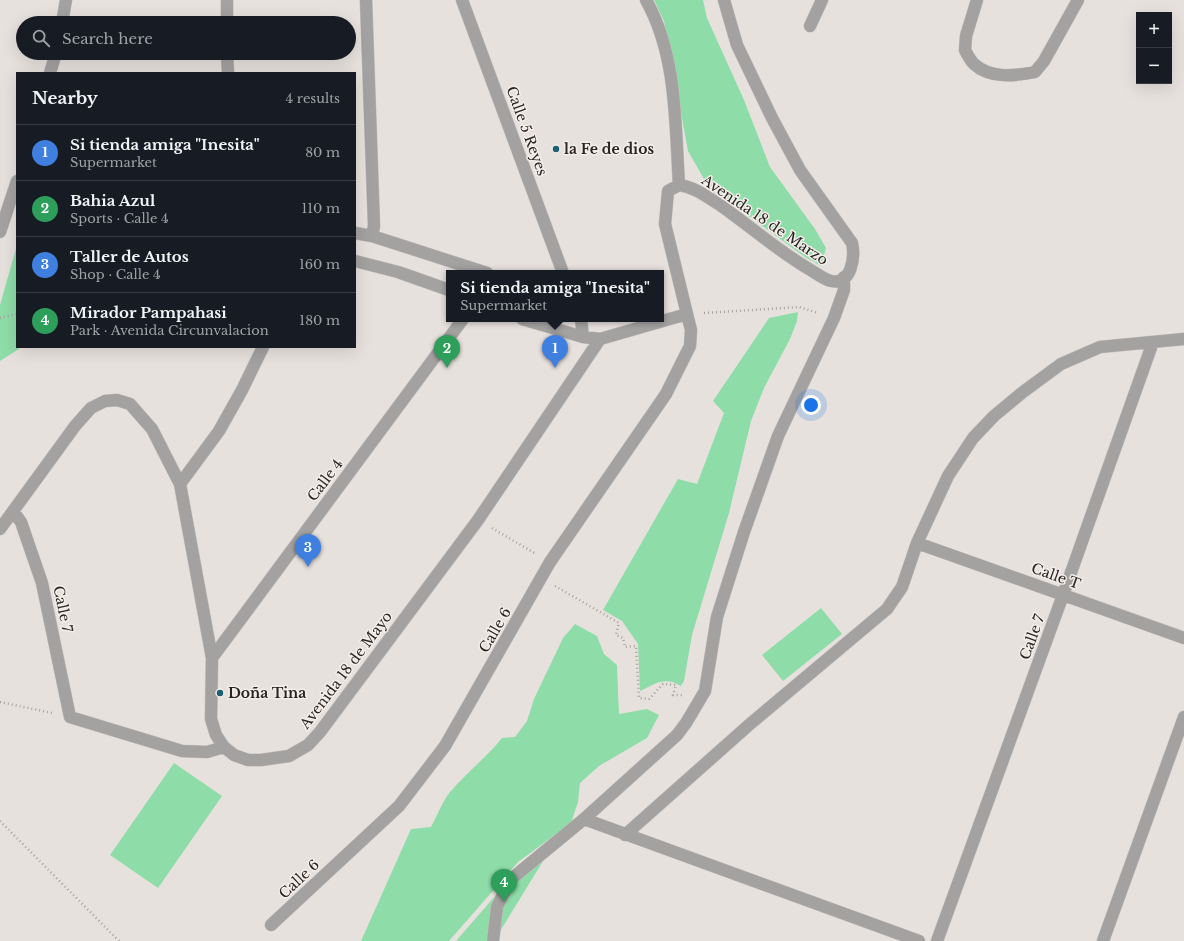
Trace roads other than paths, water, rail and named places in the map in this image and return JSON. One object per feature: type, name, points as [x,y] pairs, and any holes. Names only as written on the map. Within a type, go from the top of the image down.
[{"type":"street","points":[[63,16],[66,0]]},
{"type":"street","points":[[227,0],[227,16]]},
{"type":"street","points":[[366,0],[374,226],[372,236]]},
{"type":"street","name":"Calle 5 Reyes","points":[[462,0],[562,270]]},
{"type":"street","points":[[646,0],[656,17],[664,42],[674,103],[679,185]]},
{"type":"street","points":[[493,941],[497,907],[510,880],[584,819],[677,735],[705,691],[717,617],[744,532],[778,436],[834,318],[844,290],[844,278],[853,264],[854,253],[852,243],[800,170],[737,45],[724,0]]},
{"type":"street","points":[[810,26],[822,0]]},
{"type":"street","points":[[977,0],[966,36],[964,50],[974,64],[991,73],[1009,76],[1035,72],[1044,61],[1078,0]]},
{"type":"street","points":[[50,72],[54,60]]},
{"type":"street","points":[[227,60],[228,72]]},
{"type":"street","points":[[0,232],[16,184]]},
{"type":"street","name":"Avenida 18 de Marzo","points":[[687,314],[665,224],[668,191],[679,185],[687,186],[700,192],[742,220],[797,262],[820,276],[832,281],[844,278]]},
{"type":"street","points":[[356,233],[372,236],[477,270]]},
{"type":"street","points":[[356,261],[398,272],[446,289]]},
{"type":"street","points":[[664,321],[687,314]]},
{"type":"street","name":"Calle 6","points":[[271,926],[399,806],[445,746],[542,579],[550,562],[666,394],[690,346],[691,330],[687,314]]},
{"type":"street","name":"Calle 4","points":[[212,658],[461,322]]},
{"type":"street","points":[[532,322],[583,337],[600,339],[659,322]]},
{"type":"street","points":[[580,322],[583,337]]},
{"type":"street","name":"Avenida 18 de Mayo","points":[[0,529],[75,426],[91,408],[105,402],[117,400],[130,404],[152,429],[180,484],[212,658],[211,719],[216,735],[224,747],[234,755],[248,760],[261,760],[289,756],[308,745],[320,732],[478,520],[600,339]]},
{"type":"street","points":[[625,835],[750,724],[887,610],[902,587],[917,543],[948,476],[973,438],[994,416],[1061,364],[1100,347],[1184,339]]},
{"type":"street","name":"Calle 7","points":[[938,941],[1153,342]]},
{"type":"street","points":[[180,484],[219,431],[242,390],[263,348]]},
{"type":"street","name":"Calle 7","points":[[13,511],[21,522],[42,583],[70,717],[182,751],[207,752],[224,747]]},
{"type":"street","name":"Calle T","points":[[917,543],[1184,638]]},
{"type":"street","points":[[1103,941],[1184,717]]},
{"type":"street","points":[[584,819],[919,941]]},
{"type":"place","name":"la Fe de dios","points":[[556,149]]},
{"type":"place","name":"Bahia Azul","points":[[447,368]]},
{"type":"place","name":"Si tienda amiga \"Inesita\"","points":[[555,368]]},
{"type":"place","name":"Taller de Autos","points":[[308,567]]},
{"type":"place","name":"Doña Tina","points":[[220,693]]},
{"type":"place","name":"Mirador Pampahasi","points":[[504,902]]}]
